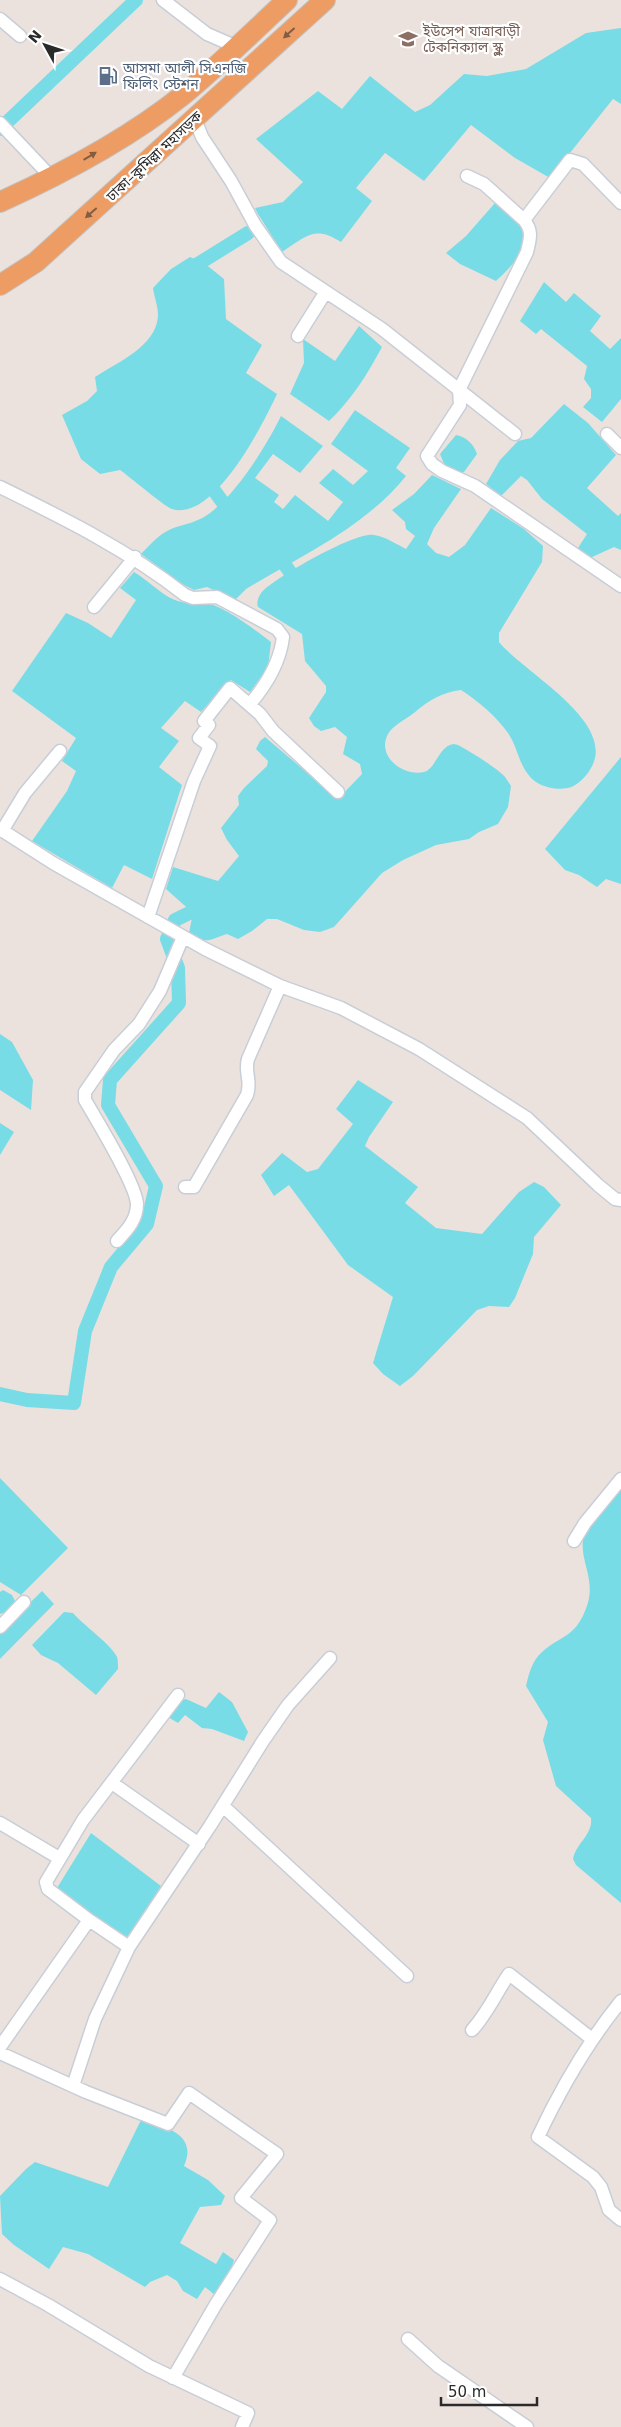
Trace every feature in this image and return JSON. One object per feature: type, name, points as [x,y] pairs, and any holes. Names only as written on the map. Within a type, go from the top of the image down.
[{"type":"highway","name":"ঢাকা–কুমিল্লা মহাসড়ক","points":[[4,202],[52,178],[117,140],[182,96],[286,0]]},
{"type":"highway","name":"ঢাকা–কুমিল্লা মহাসড়ক","points":[[2,282],[36,262],[325,0]]},
{"type":"street","points":[[163,0],[207,34],[237,47]]},
{"type":"street","points":[[0,20],[20,36]]},
{"type":"street","points":[[195,119],[202,137],[231,181],[266,243],[281,262],[382,330],[515,434]]},
{"type":"street","points":[[0,123],[52,178]]},
{"type":"street","points":[[524,220],[570,160],[583,164],[621,203]]},
{"type":"street","points":[[467,176],[484,184],[524,220],[529,226],[531,236],[527,252],[459,390],[460,406],[427,456],[432,464],[442,471],[474,486],[621,586]]},
{"type":"street","points":[[298,336],[325,293]]},
{"type":"street","points":[[607,434],[621,448]]},
{"type":"street","points":[[0,487],[80,526],[135,557],[185,595],[194,598],[217,597],[277,629],[283,637],[281,651],[271,674],[250,704]]},
{"type":"street","points":[[94,607],[135,557]]},
{"type":"street","points":[[148,917],[191,790],[210,746],[199,738],[209,725],[204,721],[230,688],[250,704],[273,731],[338,792]]},
{"type":"street","points":[[60,751],[26,793],[1,830],[53,863],[183,937],[280,986],[341,1008],[448,1067],[527,1118],[598,1185],[616,1199],[621,1200]]},
{"type":"street","points":[[117,1241],[133,1222],[137,1203],[130,1182],[85,1100],[85,1092],[114,1050],[139,1024],[160,990],[183,937]]},
{"type":"street","points":[[185,1187],[194,1187],[247,1095],[250,1085],[246,1066],[280,986]]},
{"type":"street","points":[[574,1541],[585,1523],[621,1479]]},
{"type":"street","points":[[0,1627],[24,1602]]},
{"type":"street","points":[[73,2086],[95,2018],[129,1947],[288,1706],[330,1658]]},
{"type":"street","points":[[129,1947],[48,1889],[46,1882],[83,1820],[178,1695]]},
{"type":"street","points":[[112,1783],[198,1844]]},
{"type":"street","points":[[223,1806],[406,1976]]},
{"type":"street","points":[[0,1823],[59,1858]]},
{"type":"street","points":[[0,2047],[89,1920]]},
{"type":"street","points":[[472,2030],[484,2018],[491,2001],[509,1974],[592,2039]]},
{"type":"street","points":[[621,2001],[592,2039],[569,2074],[538,2137],[593,2177],[601,2187],[609,2210],[621,2220]]},
{"type":"street","points":[[0,2053],[73,2086],[168,2124],[189,2093],[276,2154],[241,2198],[270,2220],[172,2378]]},
{"type":"street","points":[[0,2279],[172,2378],[248,2413],[242,2427]]},
{"type":"street","points":[[408,2339],[438,2366],[528,2427]]},
{"type":"water","points":[[621,28],[621,104],[613,99],[550,178],[515,158],[471,125],[424,181],[385,153],[356,188],[372,201],[341,242],[324,234],[317,233],[304,237],[282,252],[258,214],[255,208],[283,202],[303,182],[256,139],[318,91],[342,109],[370,76],[415,112],[430,105],[464,74],[487,76],[526,69],[586,33]]},
{"type":"water","points":[[495,203],[526,231],[523,246],[517,259],[496,281],[460,264],[446,253],[466,236]]},
{"type":"water","points":[[190,257],[204,263],[224,279],[226,319],[262,345],[246,373],[277,394],[249,447],[220,486],[204,501],[188,509],[172,509],[120,470],[100,474],[81,459],[62,415],[87,401],[97,391],[95,377],[135,352],[151,336],[156,326],[158,315],[153,288],[171,269]]},
{"type":"water","points":[[544,282],[566,302],[574,293],[601,316],[590,331],[610,349],[621,338],[621,399],[602,422],[583,407],[591,398],[591,389],[584,379],[587,366],[541,329],[536,334],[520,321]]},
{"type":"water","points":[[359,326],[382,347],[358,386],[329,421],[290,394],[304,363],[303,339],[335,361]]},
{"type":"water","points":[[564,404],[588,423],[616,455],[587,488],[618,516],[621,513],[621,550],[614,547],[590,558],[578,548],[587,534],[542,499],[527,480],[521,476],[501,496],[486,484],[500,460],[518,441],[531,438]]},
{"type":"water","points":[[355,410],[410,448],[396,468],[406,476],[371,511],[352,526],[246,589],[235,600],[207,587],[194,590],[182,584],[141,554],[155,540],[171,529],[196,521],[215,509],[248,472],[281,416],[323,446],[300,473],[273,454],[255,478],[279,495],[274,502],[283,509],[295,495],[328,521],[343,502],[319,483],[333,469],[353,485],[368,471],[331,444]]},
{"type":"water","points":[[456,435],[469,442],[477,454],[464,472],[459,474],[445,466],[440,454]]},
{"type":"water","points":[[432,475],[461,489],[434,528],[427,544],[436,553],[449,557],[465,545],[491,508],[524,529],[543,546],[542,562],[499,633],[499,642],[564,699],[580,716],[591,733],[596,751],[591,768],[581,780],[568,788],[560,789],[543,786],[526,772],[512,739],[486,709],[461,690],[442,695],[424,705],[390,731],[385,742],[389,757],[400,768],[416,773],[428,770],[449,745],[458,745],[470,752],[498,771],[511,786],[508,807],[498,824],[479,832],[469,839],[436,845],[403,860],[382,873],[334,927],[320,932],[304,930],[277,919],[267,919],[238,939],[227,934],[208,940],[196,937],[189,933],[193,913],[166,889],[173,867],[218,881],[239,856],[221,828],[239,805],[238,796],[267,766],[268,761],[256,749],[260,741],[265,737],[338,799],[362,774],[360,764],[343,754],[347,737],[335,727],[321,731],[314,726],[309,718],[326,692],[326,686],[305,661],[302,634],[258,607],[259,596],[272,583],[317,556],[350,540],[374,535],[390,540],[406,549],[415,536],[406,529],[405,522],[392,510],[414,494]]},
{"type":"water","points":[[134,572],[175,600],[216,606],[241,620],[271,642],[268,667],[250,692],[231,680],[201,712],[185,701],[161,728],[179,741],[159,767],[182,785],[152,879],[124,865],[112,888],[32,841],[67,791],[76,771],[62,761],[76,738],[12,691],[66,613],[88,623],[111,638],[136,600],[120,588]]},
{"type":"water","points":[[621,757],[621,884],[606,879],[597,887],[579,875],[565,870],[545,849]]},
{"type":"water","points":[[0,1034],[12,1042],[33,1080],[31,1110],[0,1090]]},
{"type":"water","points":[[358,1080],[393,1102],[365,1146],[418,1187],[405,1203],[436,1228],[482,1234],[519,1192],[534,1182],[544,1187],[561,1205],[534,1237],[533,1254],[515,1298],[509,1307],[489,1306],[477,1310],[413,1376],[400,1386],[383,1374],[373,1363],[393,1297],[348,1265],[289,1185],[274,1196],[261,1175],[282,1153],[307,1172],[318,1169],[353,1124],[336,1109]]},
{"type":"water","points":[[0,1123],[14,1132],[0,1155]]},
{"type":"water","points":[[0,1478],[68,1548],[21,1595],[0,1582]]},
{"type":"water","points":[[621,1488],[621,1903],[576,1865],[573,1859],[577,1848],[587,1834],[591,1818],[556,1786],[543,1740],[548,1722],[526,1686],[528,1676],[536,1659],[549,1646],[572,1631],[581,1620],[589,1601],[590,1591],[583,1540],[593,1520]]},
{"type":"water","points":[[3,1590],[12,1595],[15,1601],[12,1610],[0,1614],[0,1592]]},
{"type":"water","points":[[42,1591],[54,1604],[0,1659],[0,1632]]},
{"type":"water","points":[[64,1612],[73,1613],[109,1646],[117,1657],[118,1669],[96,1695],[58,1663],[41,1655],[32,1645]]},
{"type":"water","points":[[219,1692],[232,1702],[248,1732],[244,1741],[212,1729],[202,1728],[185,1715],[178,1723],[168,1717],[179,1701],[186,1699],[206,1708]]},
{"type":"water","points":[[91,1833],[161,1886],[128,1940],[57,1888]]},
{"type":"water","points":[[142,2118],[170,2129],[183,2139],[187,2146],[184,2166],[208,2180],[225,2196],[221,2205],[200,2207],[180,2243],[216,2264],[223,2252],[234,2260],[228,2278],[215,2295],[205,2287],[197,2299],[183,2291],[177,2281],[167,2275],[150,2282],[145,2287],[88,2254],[63,2247],[49,2269],[14,2245],[2,2234],[0,2196],[26,2169],[35,2162],[108,2187]]},
{"type":"waterway","points":[[0,129],[136,0]]},
{"type":"waterway","points":[[190,274],[193,267],[248,233]]},
{"type":"waterway","points":[[205,478],[232,515]]},
{"type":"waterway","points":[[275,551],[300,586]]},
{"type":"waterway","points":[[0,1394],[27,1400],[74,1403],[85,1331],[111,1267],[147,1224],[156,1186],[108,1105],[110,1080],[179,1003],[178,968],[167,939],[175,920],[208,904]]},
{"type":"place","name":"ইউসেপ যাত্রাবাড়ী টেকনিক্যাল স্কুল","points":[[408,39]]},
{"type":"place","name":"আসমা আলী সিএনজি ফিলিং স্টেশন","points":[[108,76]]}]
